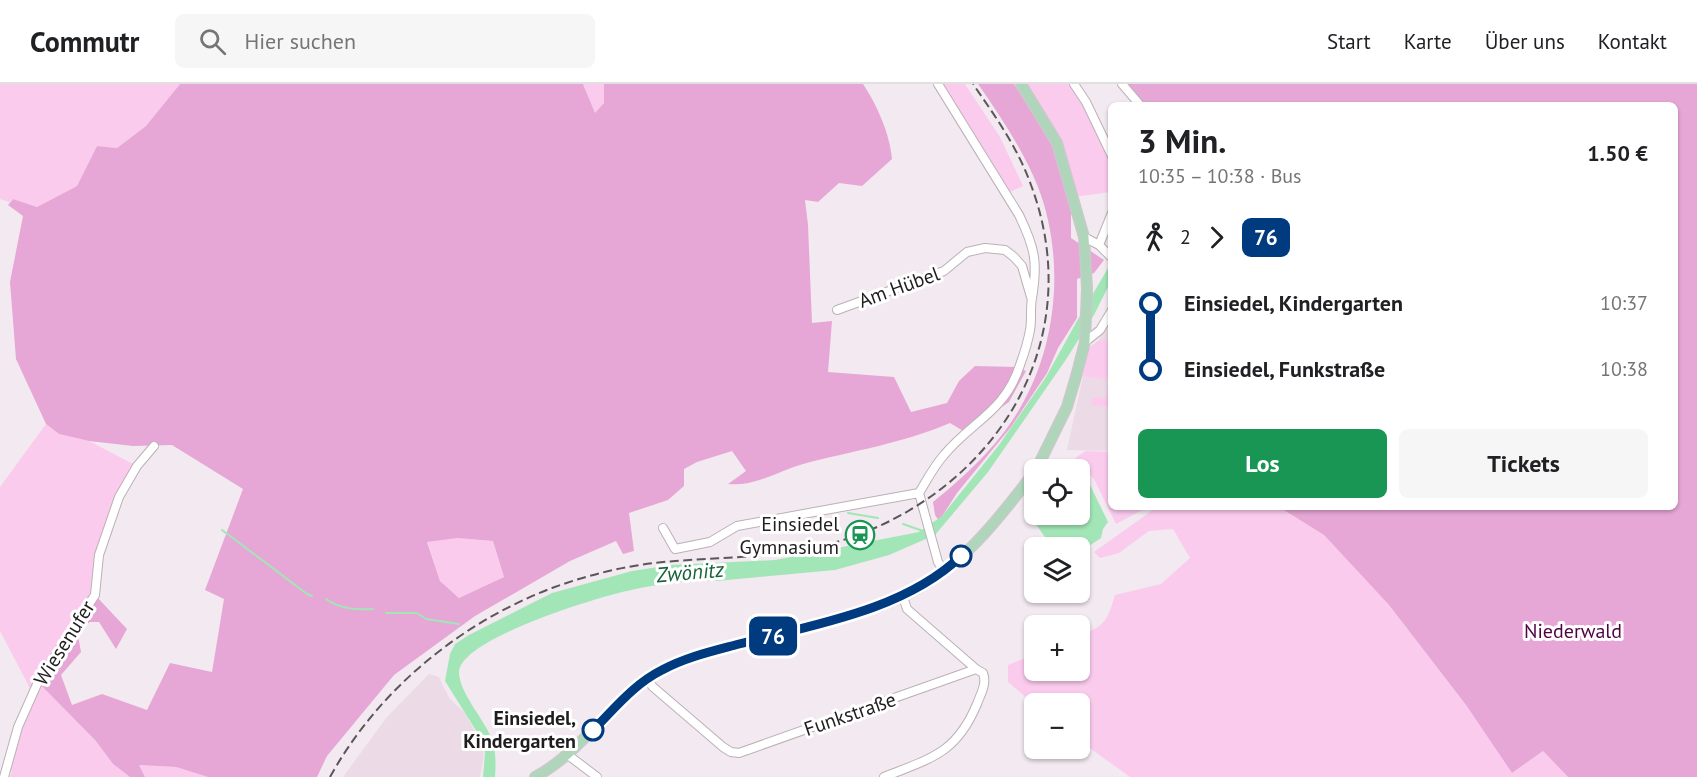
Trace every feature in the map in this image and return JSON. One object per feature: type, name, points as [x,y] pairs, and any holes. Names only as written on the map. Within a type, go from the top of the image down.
[{"type":"main road","points":[[1021,84],[1057,143],[1084,237],[1087,288],[1085,342],[1067,407],[1041,459]]},
{"type":"main road","points":[[535,777],[568,755],[619,702],[647,679],[681,661],[879,606],[903,597],[944,571],[993,525],[1024,485]]},
{"type":"street","points":[[938,84],[1029,235],[1035,257],[1036,284],[1032,298],[1030,330],[1020,368],[1008,390],[991,414],[944,454],[919,493],[938,562],[944,571]]},
{"type":"street","points":[[1074,84],[1086,102],[1108,148]]},
{"type":"street","points":[[1122,84],[1137,102]]},
{"type":"street","points":[[1099,245],[1108,223]]},
{"type":"street","points":[[1084,237],[1099,245],[1108,254]]},
{"type":"street","name":"Am Hübel","points":[[837,310],[944,271],[967,252],[985,248],[1005,250],[1018,261],[1022,266],[1032,298]]},
{"type":"street","points":[[1085,342],[1096,335],[1108,316]]},
{"type":"street","name":"Wiesenufer","points":[[4,777],[18,728],[38,682],[94,595],[99,555],[119,497],[137,466],[154,446]]},
{"type":"street","points":[[663,528],[675,549],[710,542],[737,526],[919,493]]},
{"type":"street","points":[[884,777],[942,753],[967,726],[985,684],[983,673],[907,609],[903,597]]},
{"type":"street","name":"Funkstraße","points":[[647,679],[652,687],[723,747],[731,752],[740,753],[976,669]]},
{"type":"street","points":[[568,755],[597,777]]},
{"type":"shaded area","points":[[0,84],[180,84],[146,126],[117,148],[97,146],[77,186],[37,207],[13,199],[9,202],[0,199]]},
{"type":"shaded area","points":[[583,84],[604,84],[604,103],[595,114]]},
{"type":"shaded area","points":[[942,84],[965,84],[1000,137],[1023,186],[1010,192]]},
{"type":"shaded area","points":[[1021,84],[1074,84],[1108,150],[1108,192],[1074,197],[1057,143]]},
{"type":"shaded area","points":[[1108,323],[1108,451],[1067,450],[1089,348],[1098,341]]},
{"type":"shaded area","points":[[1108,340],[1108,380],[1083,376],[1089,348],[1098,341]]},
{"type":"shaded area","points":[[1108,386],[1108,407],[1091,405],[1092,397],[1106,398]]},
{"type":"shaded area","points":[[46,424],[59,434],[89,441],[137,466],[127,481],[99,555],[95,595],[56,657],[71,713],[113,764],[130,777],[10,777],[12,771],[6,769],[33,694],[0,631],[0,487]]},
{"type":"shaded area","points":[[1086,451],[1108,452],[1108,508],[1090,475],[1090,459],[1076,459]]},
{"type":"shaded area","points":[[1109,510],[1142,510],[1116,524]]},
{"type":"shaded area","points":[[1153,510],[1284,510],[1324,535],[1389,605],[1466,705],[1512,773],[1543,751],[1568,777],[1130,777],[1090,748],[1090,693],[1024,693],[1024,696],[1008,682],[1008,665],[1024,658],[1024,681],[1090,681],[1090,631],[1104,621],[1115,595],[1161,584],[1190,558],[1173,529],[1149,531],[1119,553],[1100,558],[1094,552]]},
{"type":"shaded area","points":[[457,538],[493,541],[504,577],[459,598],[440,581],[427,541]]},
{"type":"shaded area","points":[[429,674],[439,677],[449,698],[464,712],[475,731],[484,754],[480,777],[343,777],[387,717]]},
{"type":"shaded area","points":[[138,765],[176,767],[208,777],[145,777]]},
{"type":"green space","points":[[180,84],[583,84],[595,113],[604,103],[604,84],[863,84],[882,120],[889,140],[892,159],[862,186],[839,183],[818,202],[805,200],[812,323],[832,321],[828,372],[894,377],[911,412],[947,403],[959,381],[975,366],[1017,367],[1026,371],[1009,402],[965,432],[950,423],[896,441],[803,464],[747,483],[728,484],[746,471],[732,451],[697,462],[684,469],[684,486],[668,500],[629,513],[634,551],[623,554],[616,541],[570,561],[475,616],[394,675],[327,756],[317,777],[208,777],[176,767],[139,765],[145,777],[130,777],[113,764],[95,740],[38,682],[95,595],[127,629],[116,649],[99,622],[90,622],[77,630],[81,652],[61,675],[72,705],[102,694],[147,710],[170,663],[212,672],[224,599],[205,590],[243,489],[172,445],[133,446],[89,441],[59,434],[46,424],[16,359],[10,282],[23,216],[8,205],[13,199],[37,207],[77,186],[97,146],[117,148],[146,126]],"holes":[[[457,538],[493,541],[504,577],[459,598],[440,581],[427,542]]]},
{"type":"green space","points":[[978,84],[1014,84],[1053,145],[1071,208],[1071,238],[1104,260],[1094,273],[1077,279],[1077,318],[1058,348],[1047,373],[1011,427],[957,493],[939,521],[935,515],[933,502],[981,459],[1002,435],[1012,422],[1033,383],[1050,328],[1053,300],[1052,242],[1047,214],[1038,187],[1003,121]]},
{"type":"green space","name":"Niederwald","points":[[1126,84],[1697,84],[1697,777],[1568,777],[1543,751],[1512,773],[1466,705],[1389,605],[1324,535],[1284,510],[1678,510],[1678,102],[1141,102]]},
{"type":"water","name":"Zwönitz","points":[[1108,268],[1108,287],[1094,315],[1065,361],[988,472],[935,535],[889,555],[835,570],[672,583],[611,595],[532,621],[482,646],[465,659],[459,672],[460,680],[491,737],[495,752],[495,777],[483,777],[485,753],[480,737],[445,681],[450,654],[455,644],[552,593],[632,571],[671,565],[775,560],[919,532],[942,516],[999,445],[1046,377]]},
{"type":"water","points":[[1090,485],[1108,522],[1101,538],[1090,545],[1090,537],[1045,537],[1036,525],[1090,525]]},
{"type":"waterway","points":[[848,513],[878,518]]},
{"type":"waterway","points":[[903,524],[923,531]]},
{"type":"waterway","points":[[222,530],[312,596]]},
{"type":"waterway","points":[[326,599],[348,608],[373,609]]},
{"type":"waterway","points":[[386,613],[417,613],[426,619],[459,624]]},
{"type":"railway","points":[[330,777],[372,716],[424,663],[485,620],[518,603],[564,584],[628,567],[771,554],[840,541],[895,518],[943,487],[984,449],[1015,404],[1037,354],[1048,301],[1046,244],[1031,185],[1020,158],[973,84]]},
{"type":"bus line","name":"76","points":[[593,730],[635,687],[660,670],[681,661],[879,606],[903,597],[944,571],[961,556]]},
{"type":"place","name":"Einsiedel Gymnasium","points":[[860,535]]},
{"type":"place","name":"Einsiedel, Kindergarten","points":[[593,730]]}]
